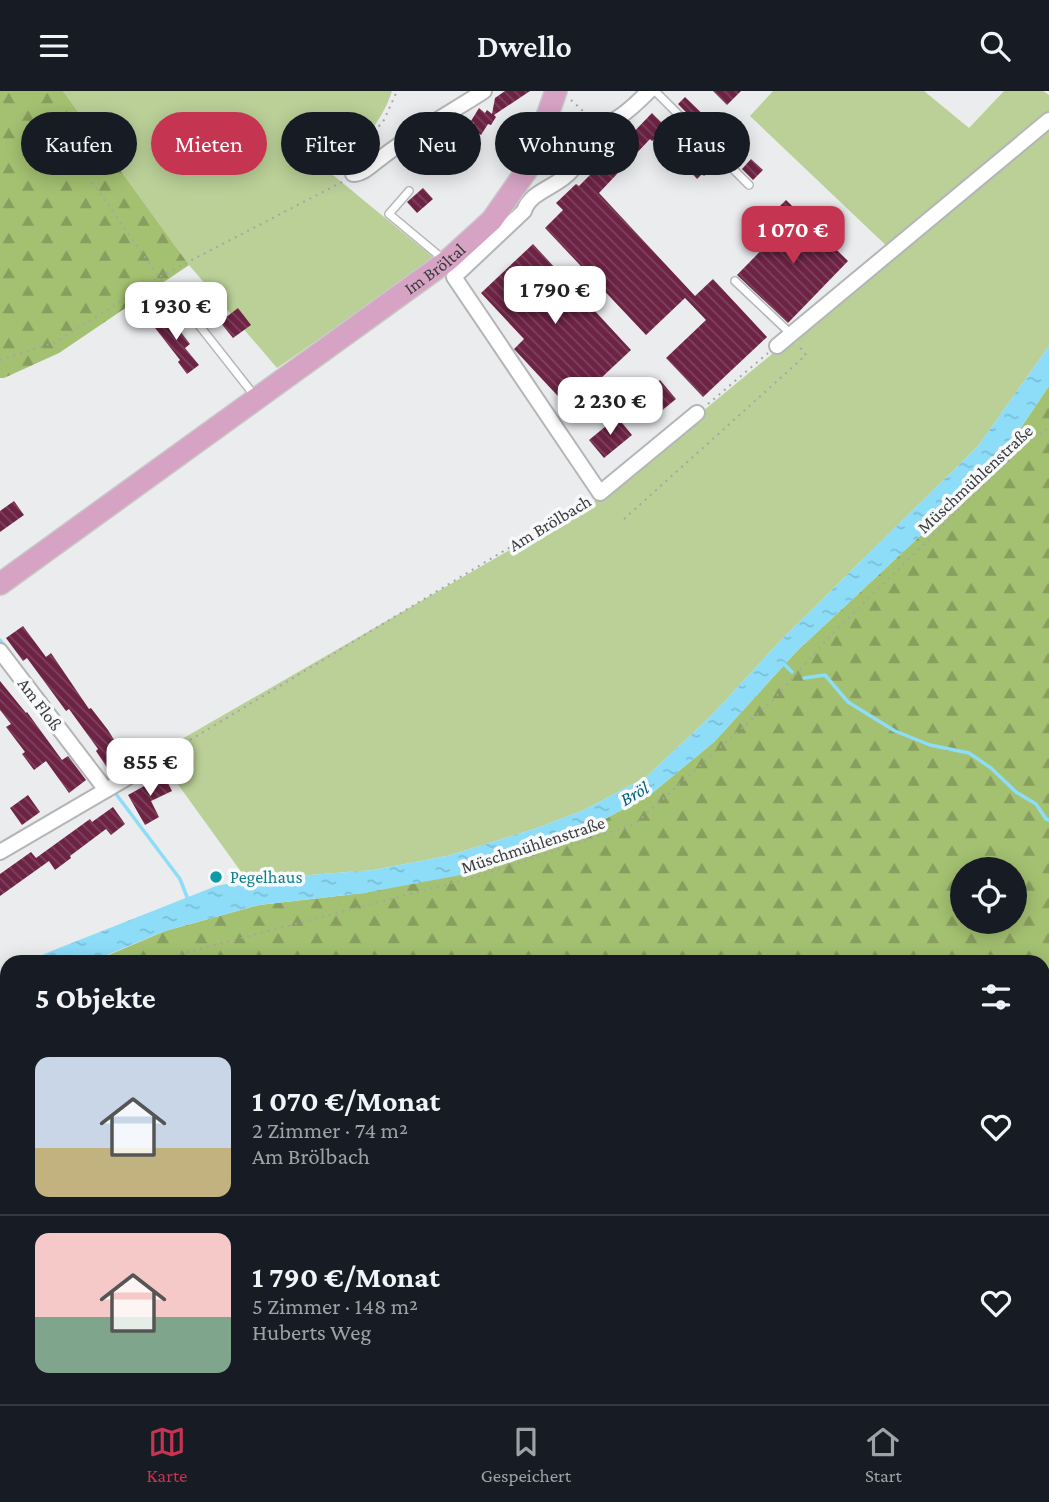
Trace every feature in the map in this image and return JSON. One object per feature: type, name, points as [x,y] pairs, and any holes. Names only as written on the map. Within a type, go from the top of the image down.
[{"type":"main road","name":"Im Bröltal","points":[[549,112],[561,93]]},
{"type":"main road","name":"Im Bröltal","points":[[0,584],[257,398],[450,269],[492,220],[523,175]]},
{"type":"street","points":[[348,177],[364,172],[392,149],[484,91]]},
{"type":"street","points":[[626,112],[649,91]]},
{"type":"street","points":[[777,346],[1049,120]]},
{"type":"street","points":[[566,175],[526,203],[524,212],[450,269],[600,493]]},
{"type":"street","name":"Am Brölbach","points":[[600,493],[696,413]]},
{"type":"street","name":"Am Floß","points":[[0,651],[106,790]]},
{"type":"street","points":[[0,852],[178,748]]},
{"type":"lane","points":[[655,91],[749,185]]},
{"type":"lane","points":[[410,191],[389,215],[450,269]]},
{"type":"lane","points":[[735,281],[791,334]]},
{"type":"lane","points":[[195,320],[257,398]]},
{"type":"path","points":[[0,360],[56,342],[159,277],[348,177],[350,162],[384,120],[397,91]]},
{"type":"path","points":[[561,93],[583,112]]},
{"type":"path","points":[[92,182],[159,277],[195,320]]},
{"type":"path","points":[[624,519],[806,355],[791,334]]},
{"type":"path","points":[[696,413],[777,346]]},
{"type":"path","name":"Müschmühlenstraße","points":[[179,955],[479,876],[635,824],[773,700],[830,636],[1032,438],[1049,428]]},
{"type":"path","name":"Am Brölbach","points":[[178,748],[600,493]]},
{"type":"green space","points":[[0,91],[63,91],[78,112],[21,112],[21,175],[124,175],[189,265],[59,353],[0,378]]},
{"type":"green space","points":[[63,91],[392,91],[380,117],[380,112],[281,112],[281,175],[333,175],[435,259],[277,368],[189,265],[124,175],[137,175],[137,112],[78,112]]},
{"type":"green space","points":[[773,91],[924,91],[969,128],[1004,91],[1043,91],[1049,95],[1049,346],[978,446],[781,640],[712,715],[646,777],[584,810],[537,828],[447,856],[373,870],[247,880],[156,754],[593,502],[894,253],[750,116]]},
{"type":"green space","points":[[1049,386],[1049,955],[109,955],[165,931],[259,905],[364,893],[519,855],[594,825],[651,794],[714,742],[797,651],[995,466]]},
{"type":"water","name":"Bröl","points":[[1049,346],[1049,386],[995,466],[797,651],[714,742],[651,794],[594,825],[461,875],[364,893],[259,905],[165,931],[107,955],[42,955],[216,886],[247,880],[373,870],[447,856],[537,828],[584,810],[646,777],[712,715],[781,640],[978,446]]},
{"type":"building","points":[[505,91],[530,91],[495,112],[495,119],[481,135],[481,112],[477,112],[479,108],[492,114],[495,98]]},
{"type":"building","points":[[713,91],[741,91],[727,105]]},
{"type":"building","points":[[685,97],[700,112],[686,112],[678,104]]},
{"type":"building","points":[[653,114],[653,140],[650,139],[639,151],[639,126]]},
{"type":"building","points":[[750,160],[763,170],[753,180],[748,175]]},
{"type":"building","points":[[590,175],[616,175],[599,193],[695,296],[713,279],[767,337],[703,397],[666,358],[706,320],[685,298],[646,335],[545,228],[563,210],[556,203],[576,184],[579,186]]},
{"type":"building","points":[[423,188],[433,199],[417,213],[407,202]]},
{"type":"building","points":[[786,200],[848,261],[788,323],[737,275],[791,220],[778,208]]},
{"type":"building","points":[[533,244],[631,350],[569,408],[514,349],[524,339],[481,293]]},
{"type":"building","points":[[238,308],[251,325],[233,338],[220,322]]},
{"type":"building","points":[[166,313],[190,344],[185,348],[199,365],[187,374],[178,362],[180,360],[152,324]]},
{"type":"building","points":[[660,380],[676,399],[649,421],[633,402]]},
{"type":"building","points":[[617,417],[632,435],[604,458],[589,440]]},
{"type":"building","points":[[14,501],[24,515],[0,532],[0,511]]},
{"type":"building","points":[[23,626],[46,657],[51,653],[89,709],[91,708],[108,730],[127,761],[110,772],[96,751],[98,749],[69,709],[66,711],[27,658],[23,661],[6,638]]},
{"type":"building","points":[[0,681],[27,712],[62,760],[68,756],[86,780],[69,793],[46,761],[34,770],[22,754],[25,752],[6,727],[11,724],[0,710]]},
{"type":"building","points":[[163,773],[172,791],[151,801],[159,817],[145,825],[128,795]]},
{"type":"building","points":[[28,795],[40,812],[22,825],[10,808]]},
{"type":"building","points":[[113,807],[125,824],[111,835],[106,829],[55,870],[49,861],[0,896],[0,874],[31,852],[36,858],[90,819],[92,822]]},
{"type":"waterway","points":[[0,640],[7,649]]},
{"type":"waterway","points":[[783,663],[792,672]]},
{"type":"waterway","points":[[804,678],[825,675],[848,702],[895,731],[930,745],[969,753],[991,768],[1016,792],[1036,804],[1049,820]]},
{"type":"waterway","points":[[116,794],[180,879],[189,902]]},
{"type":"place","name":"Pegelhaus","points":[[216,877]]}]
